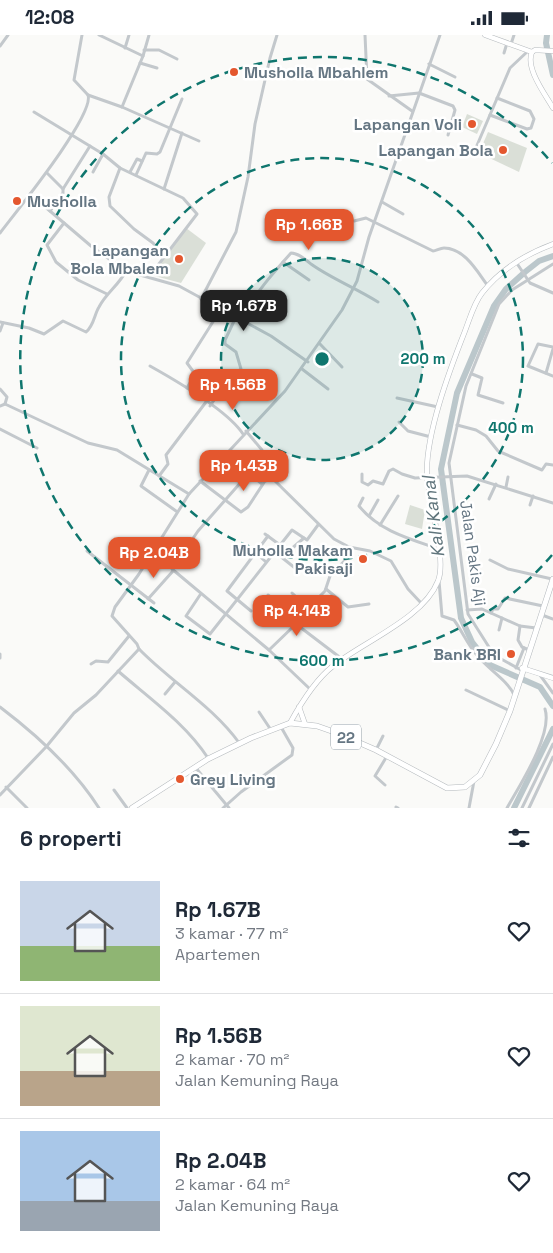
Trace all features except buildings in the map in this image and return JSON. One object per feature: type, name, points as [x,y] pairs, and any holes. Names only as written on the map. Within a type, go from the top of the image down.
[{"type":"highway","points":[[474,781],[489,760],[510,711],[526,649],[536,628],[553,579]]},
{"type":"highway","name":"22","points":[[132,808],[208,759],[290,723],[305,724],[338,733],[376,750],[447,788],[456,789],[474,781]]},
{"type":"main road","points":[[487,35],[530,51],[553,51]]},
{"type":"main road","points":[[530,51],[532,67],[553,108]]},
{"type":"main road","points":[[290,723],[299,707],[327,671],[402,620],[422,604],[439,580],[439,549],[429,478],[432,437],[448,374],[471,316],[481,295],[488,286],[517,263],[553,244]]},
{"type":"main road","points":[[520,670],[539,673],[553,678]]},
{"type":"main road","points":[[299,707],[305,724]]},
{"type":"street","points":[[0,46],[8,35]]},
{"type":"street","points":[[82,35],[74,80],[88,95],[122,107],[199,141]]},
{"type":"street","points":[[99,35],[143,56]]},
{"type":"street","points":[[125,48],[130,35]]},
{"type":"street","points":[[122,107],[143,56],[149,35]]},
{"type":"street","points":[[201,299],[233,240],[238,226],[248,177],[255,124],[277,35]]},
{"type":"street","points":[[365,35],[367,78],[389,96],[412,111]]},
{"type":"street","points":[[240,744],[226,725],[139,649],[112,613],[131,586],[176,511],[189,494],[285,391],[308,362],[336,321],[354,287],[418,93],[440,35]]},
{"type":"street","points":[[504,53],[514,35]]},
{"type":"street","points":[[144,50],[160,50],[177,59]]},
{"type":"street","points":[[475,150],[510,68],[530,51]]},
{"type":"street","points":[[140,63],[157,68]]},
{"type":"street","points":[[429,64],[455,77]]},
{"type":"street","points":[[389,96],[398,93],[418,93],[455,108],[448,135]]},
{"type":"street","points":[[0,233],[46,173],[71,134],[88,107],[88,95]]},
{"type":"street","points":[[490,115],[531,129],[534,119],[530,111],[497,98]]},
{"type":"street","points":[[136,175],[148,152],[158,154],[182,99]]},
{"type":"street","points":[[34,112],[103,154],[120,168],[186,200],[197,215],[164,256],[150,277]]},
{"type":"street","points":[[164,189],[182,133]]},
{"type":"street","points":[[50,211],[63,193],[63,189],[90,146]]},
{"type":"street","points":[[92,172],[103,154]]},
{"type":"street","points":[[130,173],[137,159],[142,161]]},
{"type":"street","points":[[120,168],[109,197],[110,205],[134,229],[153,243],[164,256]]},
{"type":"street","points":[[46,173],[63,189]]},
{"type":"street","points":[[30,194],[91,246],[126,271],[183,288],[286,345],[308,362]]},
{"type":"street","points":[[382,202],[403,214]]},
{"type":"street","points":[[354,221],[365,218],[433,251],[444,247],[455,252],[474,265],[488,286]]},
{"type":"street","points":[[64,223],[47,245],[54,259],[78,280],[108,295]]},
{"type":"street","points":[[244,322],[247,311],[259,292],[291,253],[378,302]]},
{"type":"street","points":[[284,262],[309,280]]},
{"type":"street","points":[[517,263],[527,278],[538,288],[553,293]]},
{"type":"street","name":"Jalan Pakis Aji","points":[[520,670],[494,655],[471,621],[467,610],[449,476],[449,463],[463,396],[499,304],[527,278],[553,264]]},
{"type":"street","points":[[0,331],[2,323],[29,328],[44,335],[63,321],[86,332],[90,329],[98,309],[120,282],[126,271]]},
{"type":"street","points":[[187,388],[195,374],[187,363],[221,309]]},
{"type":"street","points":[[210,406],[228,381],[241,369],[236,352],[225,344],[225,340],[236,317]]},
{"type":"street","points":[[546,373],[553,348],[538,343],[528,365],[546,373],[553,376]]},
{"type":"street","points":[[320,344],[342,367]]},
{"type":"street","points":[[148,599],[173,571],[172,567],[193,538],[261,458],[262,452],[260,446],[234,424],[187,388],[150,366]]},
{"type":"street","points":[[302,369],[328,389]]},
{"type":"street","points":[[472,374],[482,377],[478,395],[503,403]]},
{"type":"street","points":[[0,389],[7,397],[5,404]]},
{"type":"street","points":[[397,399],[439,407]]},
{"type":"street","points":[[159,476],[168,464],[166,455],[206,403]]},
{"type":"street","points":[[0,405],[5,404],[88,443],[117,450],[189,494]]},
{"type":"street","points":[[399,422],[408,431],[432,437]]},
{"type":"street","points":[[457,425],[476,431],[486,437],[498,451],[534,467],[542,470],[547,463],[553,465]]},
{"type":"street","points":[[0,429],[37,448]]},
{"type":"street","points":[[362,474],[362,482],[368,485],[373,481],[383,483],[389,471],[393,469],[408,477],[429,478],[449,476]]},
{"type":"street","points":[[149,470],[141,486],[176,511]]},
{"type":"street","points":[[249,473],[262,485]]},
{"type":"street","name":"Jalan Pakis Aji","points":[[449,476],[467,476],[553,503]]},
{"type":"street","points":[[506,487],[508,477]]},
{"type":"street","points":[[200,481],[239,511],[244,511],[267,479],[273,479],[318,525],[352,551],[330,576],[326,589],[297,618],[296,624],[269,650]]},
{"type":"street","points":[[490,499],[496,484]]},
{"type":"street","points":[[380,525],[398,496]]},
{"type":"street","points":[[530,505],[533,496]]},
{"type":"street","points":[[363,498],[359,506],[380,525],[404,537],[439,549]]},
{"type":"street","points":[[369,517],[378,500]]},
{"type":"street","points":[[282,557],[304,538],[308,539],[318,525]]},
{"type":"street","points":[[200,595],[186,613],[187,618],[210,634],[292,529],[304,538]]},
{"type":"street","points":[[251,611],[227,591],[256,553],[267,535],[280,545]]},
{"type":"street","points":[[346,545],[370,551],[391,561],[408,589],[422,604]]},
{"type":"street","points":[[86,551],[154,603]]},
{"type":"street","points":[[275,551],[295,568]]},
{"type":"street","points":[[256,553],[266,563]]},
{"type":"street","points":[[490,560],[508,569],[553,579]]},
{"type":"street","points":[[173,571],[269,650],[312,690]]},
{"type":"street","points":[[439,580],[442,616],[454,620],[475,654],[492,672],[510,686],[515,693]]},
{"type":"street","points":[[326,589],[348,607],[368,604]]},
{"type":"street","points":[[292,593],[307,606],[306,609]]},
{"type":"street","points":[[268,595],[297,618]]},
{"type":"street","points":[[491,613],[493,609],[498,609],[505,598],[543,607]]},
{"type":"street","points":[[467,610],[478,608],[520,626],[536,628]]},
{"type":"street","points":[[540,615],[553,619]]},
{"type":"street","points":[[499,630],[502,618]]},
{"type":"street","points":[[296,624],[342,659]]},
{"type":"street","points":[[520,626],[518,640],[526,649]]},
{"type":"street","points":[[91,665],[96,661],[108,662],[129,636]]},
{"type":"street","points":[[0,795],[46,747],[74,713],[96,695],[139,649]]},
{"type":"street","points":[[118,671],[191,735],[208,759]]},
{"type":"street","points":[[539,673],[553,693]]},
{"type":"street","points":[[165,694],[175,682]]},
{"type":"street","points":[[466,690],[510,711]]},
{"type":"street","points":[[0,707],[46,747],[73,774],[100,808]]},
{"type":"street","points":[[507,808],[547,735],[549,719],[545,709]]},
{"type":"street","points":[[259,712],[272,731]]},
{"type":"street","points":[[195,767],[226,807],[241,792],[292,755],[292,748],[281,727]]},
{"type":"street","points":[[376,750],[383,736]]},
{"type":"street","points":[[553,744],[522,807],[528,808],[553,757]]},
{"type":"street","points":[[385,785],[375,776],[387,756]]},
{"type":"street","points":[[469,808],[474,781]]},
{"type":"street","points":[[6,787],[27,808]]},
{"type":"street","points":[[114,790],[127,808]]},
{"type":"shaded area","name":"Lapangan Voli","points":[[467,114],[483,121],[477,134],[462,127]]},
{"type":"shaded area","name":"Lapangan Bola","points":[[488,132],[527,148],[519,172],[479,153]]},
{"type":"shaded area","name":"Lapangan Bola Mbalem","points":[[186,228],[206,243],[181,283],[151,275]]},
{"type":"shaded area","points":[[410,505],[425,510],[422,529],[405,524]]},
{"type":"waterway","name":"Kali Kanal","points":[[547,35],[546,43],[553,75]]},
{"type":"waterway","name":"Kali Kanal","points":[[553,256],[539,261],[525,272],[506,289],[494,306],[457,393],[441,469],[461,618],[472,642],[490,665],[540,687],[553,706]]},
{"type":"waterway","name":"Kali Kanal","points":[[514,808],[553,729]]},
{"type":"place","name":"Musholla Mbahlem","points":[[234,72]]},
{"type":"place","name":"Lapangan Voli","points":[[472,124]]},
{"type":"place","name":"Lapangan Bola","points":[[503,150]]},
{"type":"place","name":"Musholla","points":[[17,201]]},
{"type":"place","name":"Lapangan Bola Mbalem","points":[[179,259]]},
{"type":"place","name":"Muholla Makam Pakisaji","points":[[363,559]]},
{"type":"place","name":"Bank BRI","points":[[511,654]]},
{"type":"place","name":"Grey Living","points":[[180,779]]}]
